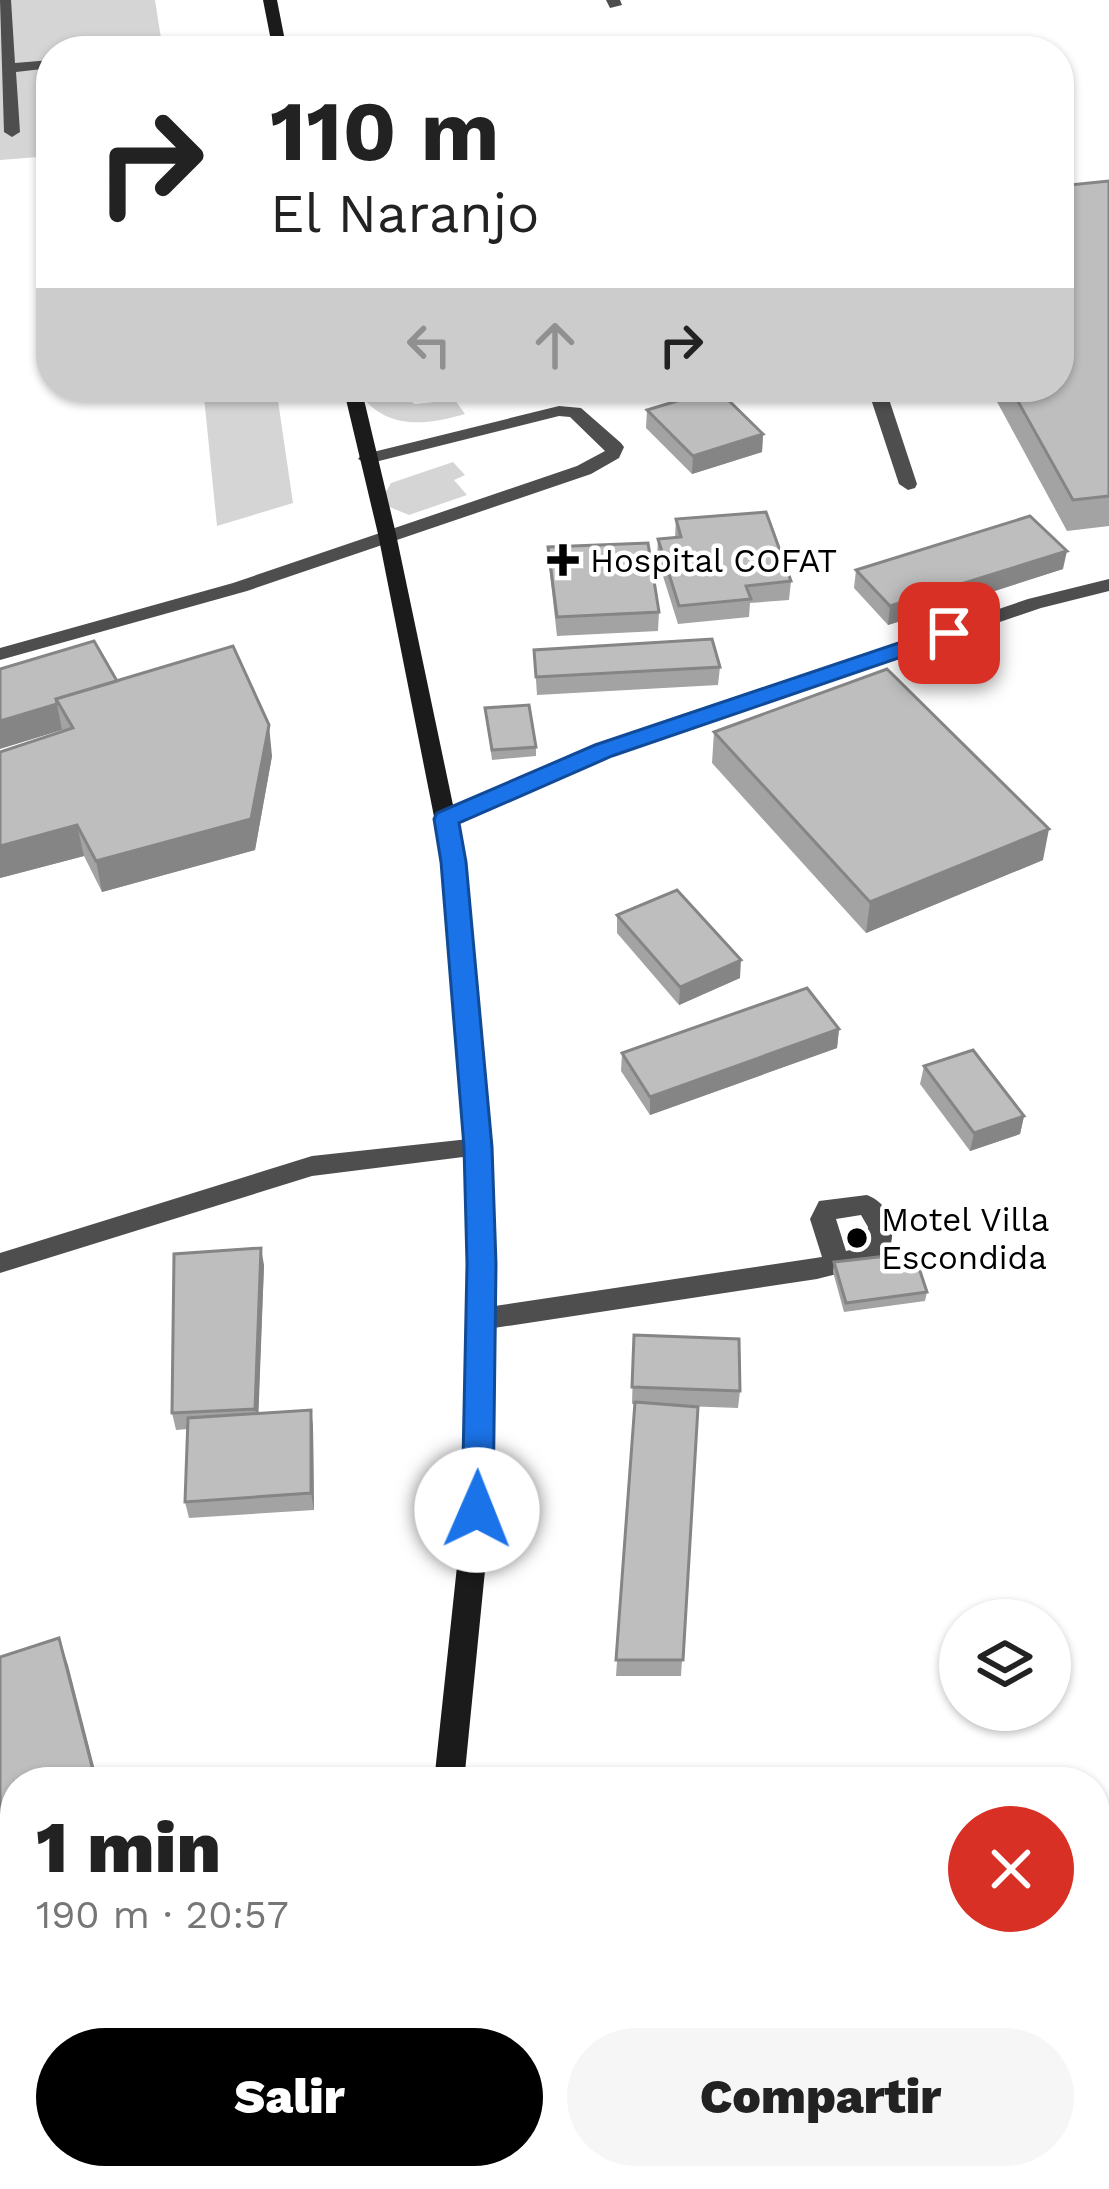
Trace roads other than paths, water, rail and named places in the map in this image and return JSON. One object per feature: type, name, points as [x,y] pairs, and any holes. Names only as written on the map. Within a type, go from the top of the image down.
[{"type":"main road","points":[[270,0],[277,36]]},
{"type":"main road","points":[[355,402],[454,862],[478,1147],[477,1510],[451,1767]]},
{"type":"street","points":[[4,0],[12,132]]},
{"type":"street","points":[[5,68],[36,65]]},
{"type":"street","points":[[881,402],[908,484]]},
{"type":"street","points":[[0,653],[240,587],[584,470],[613,454],[615,447],[575,412],[559,411],[367,459]]},
{"type":"street","points":[[446,819],[604,750],[1035,603],[1109,585]]},
{"type":"street","points":[[0,1263],[312,1166],[478,1147]]},
{"type":"street","points":[[481,1319],[837,1264]]},
{"type":"place","name":"Hospital COFAT","points":[[563,560]]},
{"type":"place","name":"Motel Villa Escondida","points":[[857,1238]]}]
